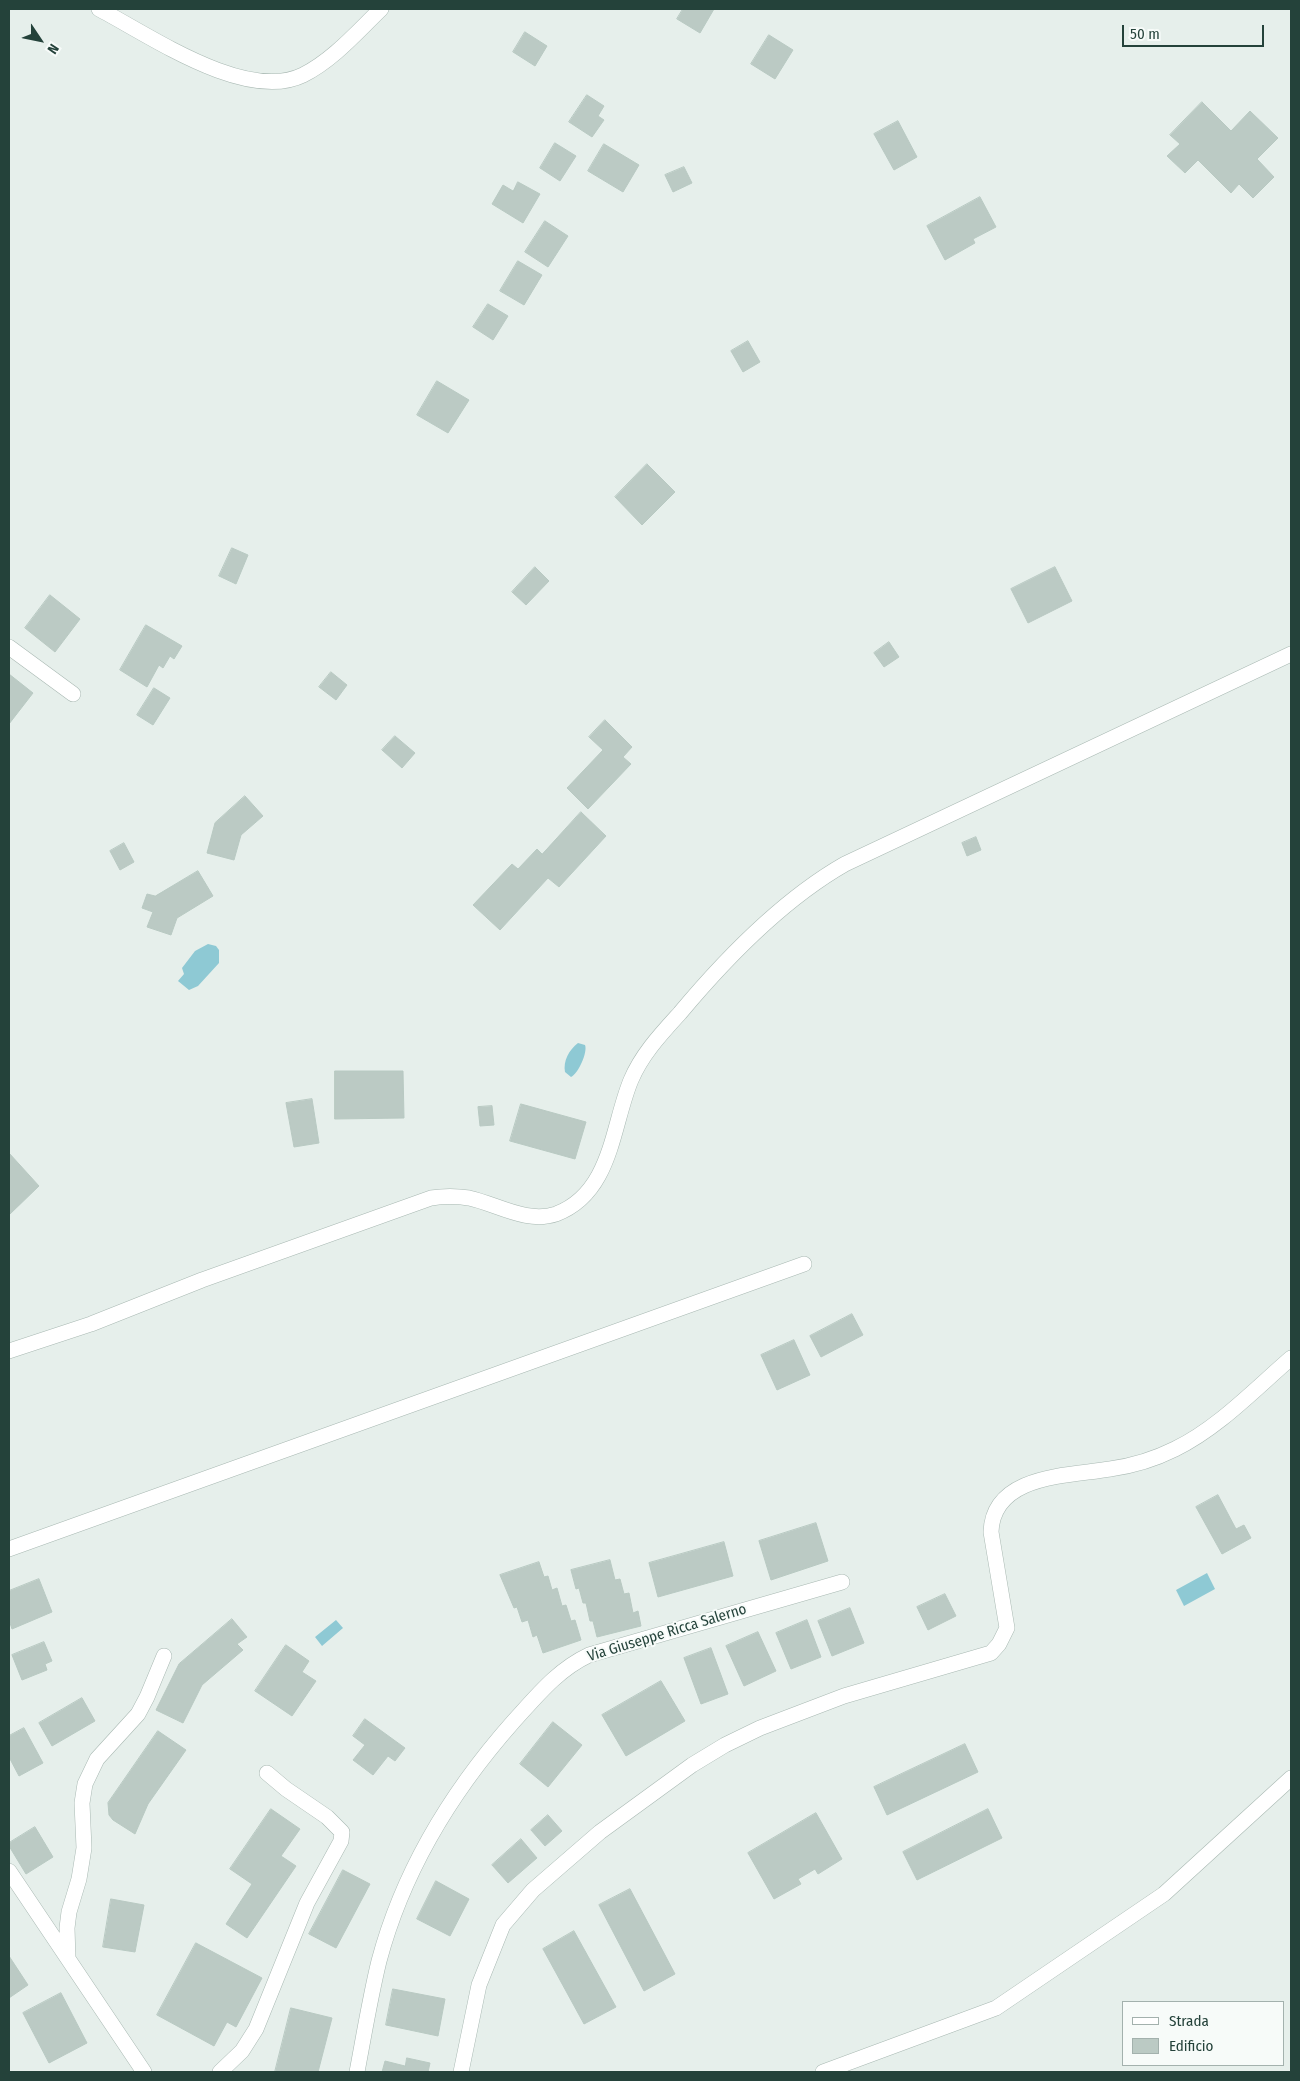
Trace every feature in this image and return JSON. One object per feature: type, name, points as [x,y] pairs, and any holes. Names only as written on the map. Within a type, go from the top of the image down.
[{"type":"street","points":[[99,9],[164,46],[202,64],[248,78],[279,82],[296,78],[318,67],[381,9]]},
{"type":"street","points":[[9,647],[73,694]]},
{"type":"street","points":[[9,1351],[91,1324],[202,1280],[427,1199],[448,1196],[467,1198],[534,1216],[546,1216],[566,1210],[588,1189],[604,1164],[616,1134],[628,1087],[644,1055],[695,995],[764,924],[796,896],[850,862],[1291,654]]},
{"type":"street","points":[[9,1550],[804,1264]]},
{"type":"street","points":[[461,2072],[477,1992],[498,1934],[523,1900],[571,1856],[669,1780],[709,1754],[742,1737],[844,1696],[991,1653],[1000,1644],[1007,1628],[991,1532],[993,1517],[1005,1499],[1018,1489],[1039,1480],[1112,1469],[1154,1459],[1175,1449],[1203,1433],[1291,1358]]},
{"type":"street","name":"Via Giuseppe Ricca Salerno","points":[[356,2072],[380,1959],[406,1883],[451,1803],[475,1769],[504,1733],[551,1681],[570,1666],[593,1654],[842,1582]]},
{"type":"street","points":[[68,1959],[67,1928],[69,1912],[79,1879],[84,1848],[82,1803],[85,1784],[97,1759],[138,1714],[164,1656]]},
{"type":"street","points":[[220,2072],[242,2050],[256,2029],[308,1903],[341,1841],[342,1832],[327,1817],[286,1790],[268,1773]]},
{"type":"street","points":[[823,2072],[996,2008],[1164,1894],[1291,1778]]},
{"type":"street","points":[[9,1871],[144,2072]]},
{"type":"water","points":[[208,944],[216,946],[219,950],[219,963],[198,986],[189,990],[178,981],[184,974],[182,968],[195,951]]},
{"type":"water","points":[[578,1043],[585,1045],[585,1053],[579,1067],[571,1077],[565,1072],[565,1064],[569,1052]]},
{"type":"water","points":[[1207,1573],[1215,1589],[1184,1606],[1176,1590]]},
{"type":"water","points":[[336,1620],[343,1628],[322,1646],[315,1637]]},
{"type":"building","points":[[683,9],[714,9],[700,33],[677,19]]},
{"type":"building","points":[[525,32],[547,46],[535,66],[513,52]]},
{"type":"building","points":[[769,35],[793,50],[775,79],[751,64]]},
{"type":"building","points":[[587,95],[604,106],[598,116],[604,120],[592,137],[569,122]]},
{"type":"building","points":[[1202,102],[1231,131],[1250,111],[1278,138],[1257,159],[1274,177],[1253,198],[1239,184],[1231,193],[1198,160],[1185,173],[1167,156],[1180,144],[1170,135]]},
{"type":"building","points":[[898,121],[917,157],[894,170],[874,134]]},
{"type":"building","points":[[555,143],[576,156],[560,181],[540,168]]},
{"type":"building","points":[[604,144],[639,165],[623,192],[588,171]]},
{"type":"building","points":[[684,167],[692,183],[673,192],[665,175]]},
{"type":"building","points":[[518,182],[540,194],[523,223],[492,204],[503,185],[513,191]]},
{"type":"building","points":[[980,197],[996,227],[973,239],[975,243],[945,260],[927,226]]},
{"type":"building","points":[[545,221],[568,236],[548,267],[525,252]]},
{"type":"building","points":[[518,261],[542,275],[524,305],[500,291]]},
{"type":"building","points":[[488,304],[508,316],[493,340],[473,327]]},
{"type":"building","points":[[748,341],[760,362],[743,372],[731,351]]},
{"type":"building","points":[[437,381],[469,400],[448,433],[417,415]]},
{"type":"building","points":[[647,464],[675,492],[642,525],[615,497]]},
{"type":"building","points":[[232,548],[248,555],[236,584],[219,576]]},
{"type":"building","points":[[535,567],[549,581],[526,605],[512,592]]},
{"type":"building","points":[[1055,567],[1072,601],[1028,623],[1011,589]]},
{"type":"building","points":[[50,595],[80,619],[55,652],[25,628]]},
{"type":"building","points":[[146,625],[182,646],[174,659],[170,656],[163,668],[159,665],[147,687],[120,670]]},
{"type":"building","points":[[889,642],[899,657],[884,667],[874,653]]},
{"type":"building","points":[[331,672],[347,685],[336,700],[319,687]]},
{"type":"building","points":[[9,674],[33,693],[9,724]]},
{"type":"building","points":[[154,688],[170,698],[153,725],[137,715]]},
{"type":"building","points":[[605,720],[632,747],[623,757],[631,764],[588,809],[567,788],[603,750],[589,737]]},
{"type":"building","points":[[395,736],[415,753],[402,768],[382,750]]},
{"type":"building","points":[[245,796],[263,816],[241,835],[234,860],[207,853],[215,823]]},
{"type":"building","points":[[581,812],[606,836],[559,887],[548,878],[500,930],[473,905],[512,864],[518,869],[537,849],[542,854]]},
{"type":"building","points":[[976,837],[981,850],[967,856],[962,843]]},
{"type":"building","points":[[124,843],[134,862],[120,870],[110,851]]},
{"type":"building","points":[[198,871],[213,896],[177,918],[171,935],[147,927],[153,912],[142,908],[147,894],[155,896]]},
{"type":"building","points":[[335,1071],[403,1071],[404,1118],[335,1119]]},
{"type":"building","points":[[312,1099],[319,1143],[294,1147],[286,1103]]},
{"type":"building","points":[[521,1104],[586,1122],[575,1159],[510,1141]]},
{"type":"building","points":[[492,1106],[494,1125],[480,1126],[478,1107]]},
{"type":"building","points":[[9,1153],[39,1186],[9,1215]]},
{"type":"building","points":[[852,1314],[863,1335],[821,1357],[810,1336]]},
{"type":"building","points":[[794,1340],[810,1375],[777,1390],[761,1355]]},
{"type":"building","points":[[1218,1495],[1236,1529],[1244,1525],[1251,1538],[1222,1554],[1196,1507]]},
{"type":"building","points":[[816,1523],[828,1561],[771,1580],[759,1541]]},
{"type":"building","points":[[724,1542],[733,1576],[658,1597],[649,1563]]},
{"type":"building","points":[[610,1560],[615,1580],[620,1579],[624,1594],[629,1593],[633,1613],[638,1611],[641,1626],[597,1637],[593,1621],[590,1621],[586,1603],[583,1603],[579,1588],[576,1589],[571,1570]]},
{"type":"building","points":[[539,1562],[544,1577],[548,1576],[552,1590],[557,1588],[562,1606],[566,1605],[571,1621],[575,1620],[581,1640],[543,1653],[537,1635],[533,1637],[528,1620],[522,1622],[517,1607],[514,1608],[500,1575]]},
{"type":"building","points":[[39,1579],[52,1612],[12,1629],[9,1620],[9,1591]]},
{"type":"building","points":[[945,1594],[956,1616],[928,1630],[917,1607]]},
{"type":"building","points":[[850,1608],[864,1643],[832,1656],[818,1621]]},
{"type":"building","points":[[232,1619],[247,1637],[237,1644],[243,1650],[202,1685],[183,1723],[156,1710],[179,1664]]},
{"type":"building","points":[[807,1620],[821,1657],[791,1669],[776,1633]]},
{"type":"building","points":[[758,1632],[776,1671],[744,1686],[726,1646]]},
{"type":"building","points":[[44,1642],[52,1661],[45,1664],[47,1670],[22,1680],[12,1655]]},
{"type":"building","points":[[286,1645],[309,1661],[302,1672],[316,1681],[292,1716],[255,1691]]},
{"type":"building","points":[[711,1648],[728,1694],[701,1704],[684,1658]]},
{"type":"building","points":[[661,1681],[685,1721],[626,1756],[602,1715]]},
{"type":"building","points":[[82,1698],[95,1721],[52,1746],[39,1723]]},
{"type":"building","points":[[365,1719],[405,1748],[395,1761],[388,1756],[373,1775],[353,1760],[365,1745],[353,1736]]},
{"type":"building","points":[[553,1722],[582,1745],[548,1787],[520,1764]]},
{"type":"building","points":[[24,1728],[43,1763],[19,1776],[9,1757],[9,1736]]},
{"type":"building","points":[[158,1731],[186,1750],[148,1804],[135,1834],[113,1820],[109,1815],[108,1803]]},
{"type":"building","points":[[965,1744],[978,1772],[887,1815],[874,1787]]},
{"type":"building","points":[[271,1809],[300,1829],[281,1856],[296,1866],[247,1938],[226,1924],[252,1884],[230,1869]]},
{"type":"building","points":[[988,1809],[1002,1838],[917,1880],[903,1852]]},
{"type":"building","points":[[816,1813],[842,1859],[818,1874],[815,1869],[798,1879],[801,1884],[774,1899],[748,1853]]},
{"type":"building","points":[[548,1815],[562,1831],[545,1846],[531,1830]]},
{"type":"building","points":[[35,1827],[53,1857],[26,1874],[9,1843]]},
{"type":"building","points":[[521,1839],[537,1858],[508,1883],[492,1865]]},
{"type":"building","points":[[343,1870],[370,1884],[336,1948],[309,1934]]},
{"type":"building","points":[[436,1881],[469,1899],[450,1936],[417,1919]]},
{"type":"building","points":[[630,1889],[675,1974],[644,1991],[599,1905]]},
{"type":"building","points":[[111,1899],[144,1905],[135,1952],[103,1947]]},
{"type":"building","points":[[574,1931],[616,2007],[584,2024],[543,1949]]},
{"type":"building","points":[[196,1943],[262,1978],[236,2027],[227,2022],[214,2046],[157,2015]]},
{"type":"building","points":[[9,1956],[28,1985],[9,1998]]},
{"type":"building","points":[[393,1989],[445,1999],[438,2036],[386,2025]]},
{"type":"building","points":[[61,1993],[87,2043],[49,2063],[23,2013]]},
{"type":"building","points":[[291,2008],[332,2018],[318,2072],[275,2072]]},
{"type":"building","points":[[407,2058],[430,2063],[428,2072],[382,2072],[385,2061],[405,2066]]}]
